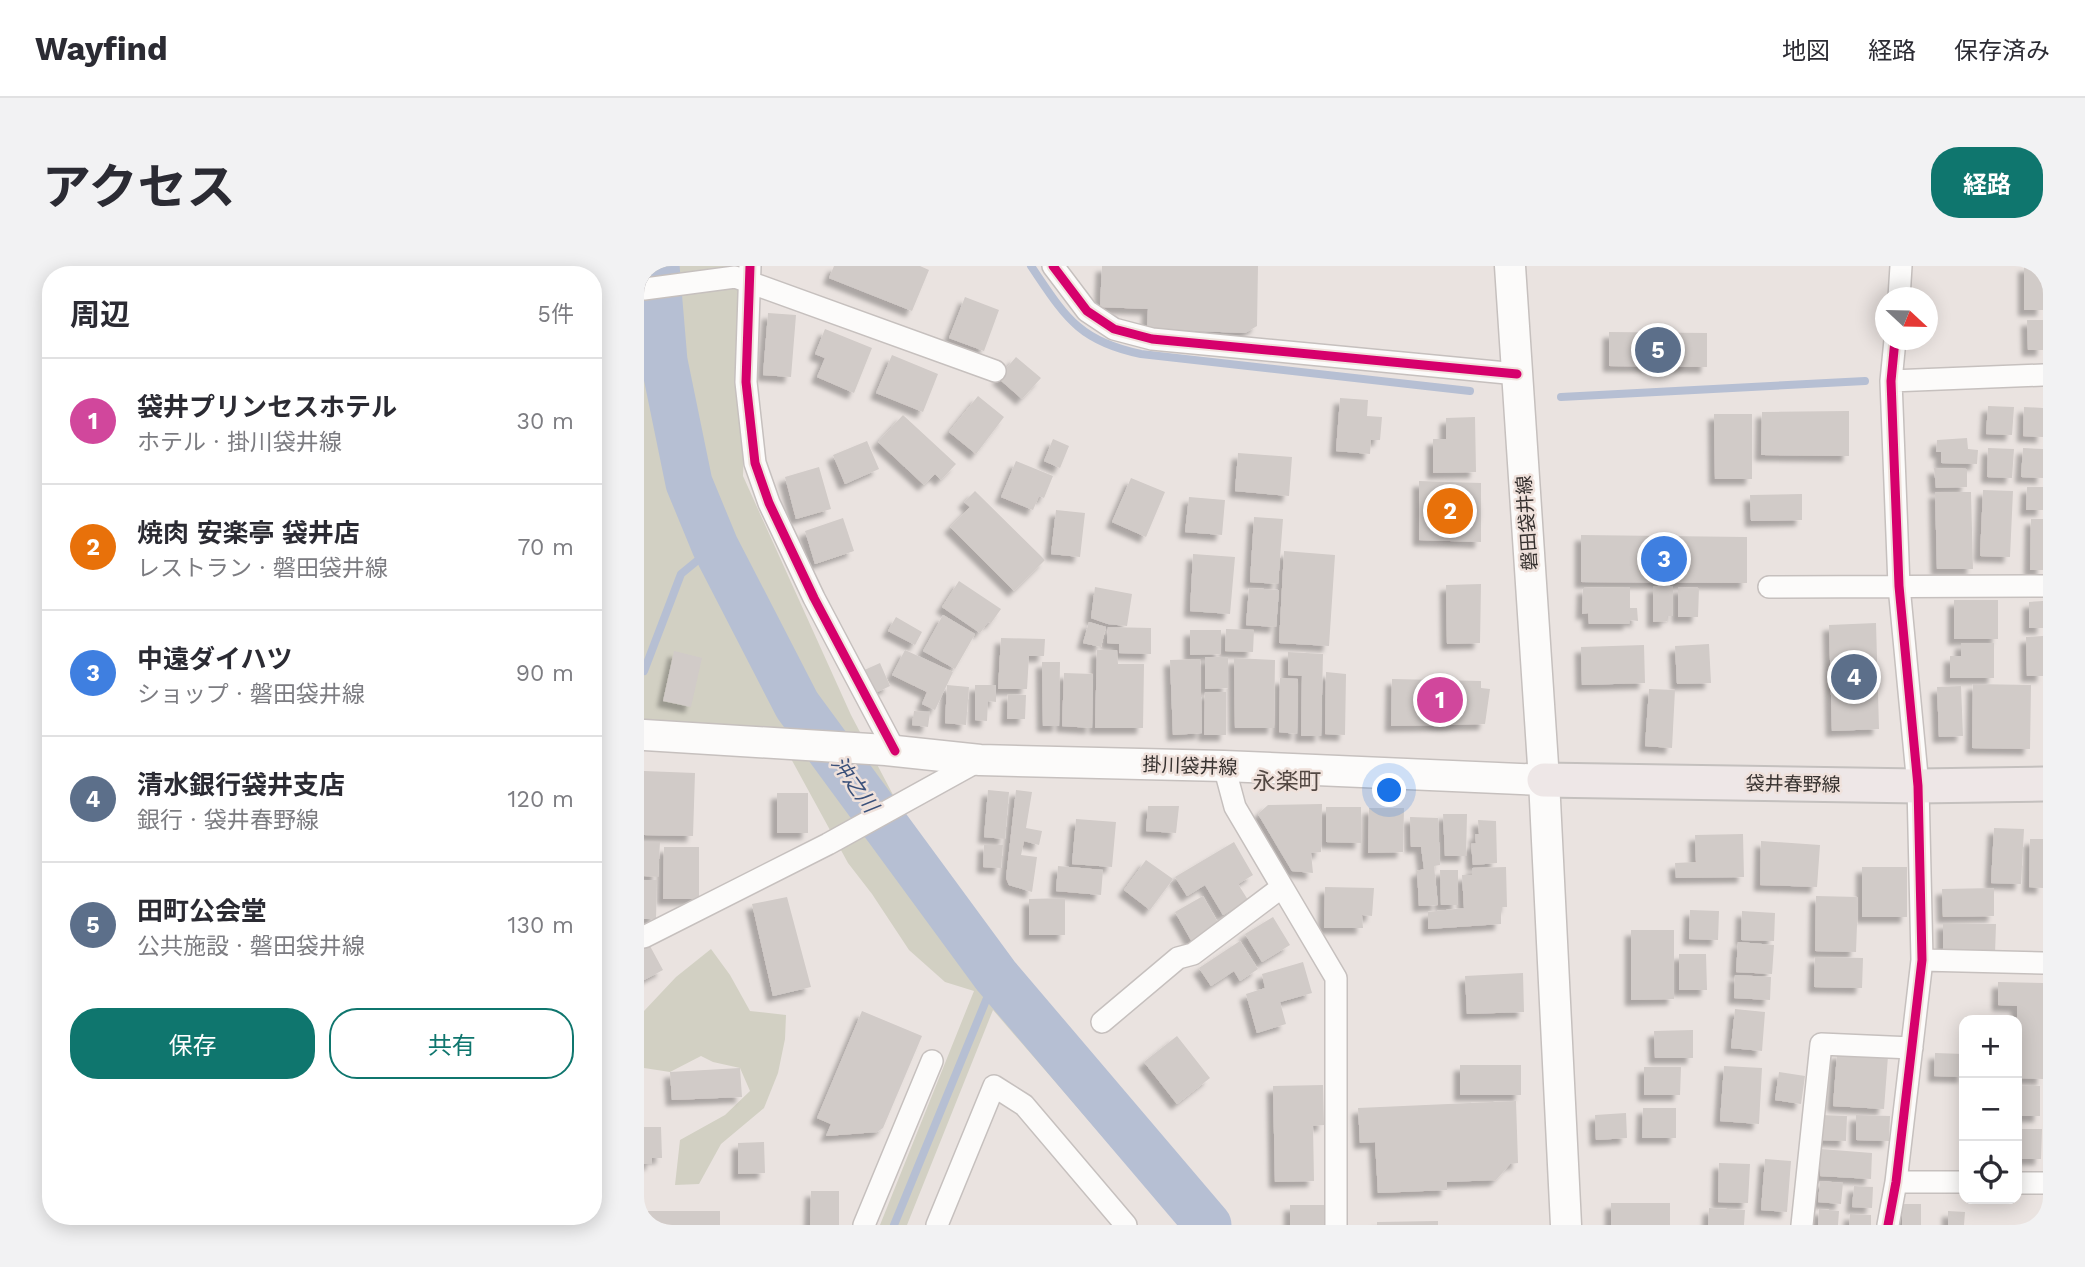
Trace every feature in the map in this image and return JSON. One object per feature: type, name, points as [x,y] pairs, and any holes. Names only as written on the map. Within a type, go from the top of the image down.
[{"type":"main road","name":"磐田袋井線","points":[[1510,266],[1544,780]]},
{"type":"main road","name":"掛川袋井線","points":[[644,734],[891,751],[980,761],[1224,766],[1544,780]]},
{"type":"main road","name":"袋井春野線","points":[[1544,780],[1918,786],[2043,785]]},
{"type":"main road","points":[[1544,780],[1566,1225]]},
{"type":"street","points":[[1053,266],[1087,311],[1114,328],[1152,339],[1517,374]]},
{"type":"street","points":[[1900,287],[1901,266]]},
{"type":"street","points":[[644,289],[745,275],[995,371]]},
{"type":"street","points":[[745,275],[746,383],[755,463],[769,503],[891,751]]},
{"type":"street","points":[[1888,1225],[1896,1182],[1922,960],[1918,786],[1899,586],[1891,381],[1894,350]]},
{"type":"street","points":[[1891,381],[2043,376]]},
{"type":"street","points":[[1769,587],[2043,586]]},
{"type":"street","points":[[644,937],[828,844],[980,761]]},
{"type":"street","points":[[1224,766],[1235,807],[1336,978],[1336,1225]]},
{"type":"street","points":[[1102,1022],[1178,958],[1193,954],[1282,887]]},
{"type":"street","points":[[1922,960],[2043,963]]},
{"type":"street","points":[[1802,1225],[1821,1044],[1912,1048]]},
{"type":"street","points":[[864,1225],[932,1061]]},
{"type":"street","points":[[937,1225],[994,1086],[1024,1105],[1126,1225]]},
{"type":"street","points":[[1896,1182],[1959,1182]]},
{"type":"street","points":[[2022,1183],[2043,1183]]},
{"type":"shaded area","points":[[644,266],[750,266],[743,476],[851,715],[931,867],[1062,1035],[1227,1225],[1179,1225],[993,1010],[907,1225],[880,1225],[974,991],[945,982],[909,950],[848,863],[783,744],[644,735]]},
{"type":"shaded area","points":[[711,949],[730,975],[750,1011],[786,1015],[785,1039],[778,1073],[764,1108],[721,1144],[699,1184],[675,1185],[680,1140],[725,1115],[750,1091],[740,1068],[713,1062],[701,1056],[670,1072],[644,1068],[644,1011],[676,977]]},
{"type":"building","points":[[834,266],[920,266],[929,270],[912,311],[829,278]]},
{"type":"building","points":[[1102,266],[1258,266],[1257,326],[1245,333],[1147,329],[1148,309],[1100,307]]},
{"type":"building","points":[[2024,266],[2043,266],[2043,310],[2024,310]]},
{"type":"building","points":[[965,297],[999,310],[984,351],[949,338]]},
{"type":"building","points":[[768,313],[796,315],[791,377],[763,375]]},
{"type":"building","points":[[2027,320],[2043,320],[2043,350],[2028,350]]},
{"type":"building","points":[[825,329],[872,348],[854,393],[817,377],[825,358],[815,354]]},
{"type":"building","points":[[1609,332],[1707,333],[1707,367],[1609,366]]},
{"type":"building","points":[[892,355],[938,374],[923,412],[876,393]]},
{"type":"building","points":[[1016,357],[1041,378],[1022,399],[998,378]]},
{"type":"building","points":[[978,396],[1004,417],[976,454],[949,432]]},
{"type":"building","points":[[1340,398],[1368,400],[1367,416],[1382,417],[1380,440],[1371,440],[1370,454],[1336,451]]},
{"type":"building","points":[[1988,406],[2014,407],[2012,435],[1986,434]]},
{"type":"building","points":[[2024,407],[2043,408],[2043,437],[2023,436]]},
{"type":"building","points":[[1849,411],[1849,456],[1761,455],[1762,412]]},
{"type":"building","points":[[1714,414],[1752,414],[1752,479],[1715,479]]},
{"type":"building","points":[[903,415],[956,464],[941,480],[935,474],[924,485],[878,442]]},
{"type":"building","points":[[1475,417],[1476,472],[1433,473],[1433,439],[1446,439],[1446,418]]},
{"type":"building","points":[[1967,438],[1968,449],[1978,450],[1977,464],[1941,463],[1941,452],[1936,452],[1937,440]]},
{"type":"building","points":[[1053,439],[1069,446],[1060,468],[1044,461]]},
{"type":"building","points":[[867,441],[879,469],[845,484],[833,455]]},
{"type":"building","points":[[1988,448],[2014,449],[2012,478],[1987,477]]},
{"type":"building","points":[[2023,448],[2043,449],[2043,478],[2021,477]]},
{"type":"building","points":[[1238,453],[1292,457],[1289,496],[1235,491]]},
{"type":"building","points":[[1016,461],[1053,476],[1044,498],[1039,496],[1033,510],[1001,497]]},
{"type":"building","points":[[819,467],[831,509],[796,519],[785,477]]},
{"type":"building","points":[[1934,468],[1967,469],[1967,487],[1936,488]]},
{"type":"building","points":[[1131,478],[1165,492],[1146,537],[1112,522]]},
{"type":"building","points":[[1419,481],[1481,483],[1481,542],[1419,540]]},
{"type":"building","points":[[2027,487],[2043,487],[2043,510],[2026,510]]},
{"type":"building","points":[[1983,490],[2013,491],[2010,557],[1980,556]]},
{"type":"building","points":[[975,491],[1045,560],[1014,591],[950,527],[970,507],[964,502]]},
{"type":"building","points":[[1935,492],[1971,492],[1973,569],[1937,569]]},
{"type":"building","points":[[1802,494],[1802,520],[1751,521],[1750,495]]},
{"type":"building","points":[[1189,497],[1225,500],[1222,535],[1185,532]]},
{"type":"building","points":[[1056,510],[1085,513],[1080,557],[1051,554]]},
{"type":"building","points":[[1254,517],[1283,519],[1278,584],[1250,582]]},
{"type":"building","points":[[843,518],[854,551],[815,564],[805,531]]},
{"type":"building","points":[[2031,519],[2043,519],[2043,570],[2030,570]]},
{"type":"building","points":[[1581,535],[1747,537],[1747,583],[1581,582]]},
{"type":"building","points":[[1284,551],[1335,555],[1329,646],[1279,643]]},
{"type":"building","points":[[1193,554],[1235,557],[1230,614],[1190,611]]},
{"type":"building","points":[[959,581],[1001,609],[980,633],[942,607]]},
{"type":"building","points":[[1481,584],[1480,643],[1447,644],[1446,585]]},
{"type":"building","points":[[1653,586],[1673,586],[1673,616],[1667,616],[1667,621],[1653,622]]},
{"type":"building","points":[[1095,587],[1132,594],[1127,626],[1108,624],[1091,618]]},
{"type":"building","points":[[1630,587],[1630,608],[1637,608],[1638,621],[1630,620],[1629,624],[1589,624],[1588,613],[1582,614],[1583,588]]},
{"type":"building","points":[[1678,587],[1699,588],[1698,617],[1678,617]]},
{"type":"building","points":[[1249,588],[1279,590],[1276,627],[1246,625]]},
{"type":"building","points":[[1954,600],[1998,600],[1998,639],[1954,639]]},
{"type":"building","points":[[2043,601],[2043,628],[2029,628],[2029,602]]},
{"type":"building","points":[[943,615],[975,634],[955,669],[923,651]]},
{"type":"building","points":[[896,617],[922,632],[915,645],[888,631]]},
{"type":"building","points":[[1089,622],[1106,627],[1101,647],[1083,643]]},
{"type":"building","points":[[1876,623],[1879,729],[1832,731],[1829,625]]},
{"type":"building","points":[[1108,627],[1151,628],[1151,654],[1119,653],[1119,644],[1107,643]]},
{"type":"building","points":[[1226,629],[1254,630],[1253,652],[1225,651]]},
{"type":"building","points":[[1190,630],[1221,630],[1221,654],[1190,655]]},
{"type":"building","points":[[2043,636],[2043,676],[2027,676],[2026,637]]},
{"type":"building","points":[[1001,638],[1045,639],[1044,656],[1029,656],[1027,689],[998,689]]},
{"type":"building","points":[[1961,643],[1994,643],[1994,678],[1950,678],[1950,656],[1961,656]]},
{"type":"building","points":[[1709,644],[1711,683],[1677,684],[1675,646]]},
{"type":"building","points":[[1644,645],[1645,683],[1582,685],[1581,647]]},
{"type":"building","points":[[905,650],[953,672],[935,710],[922,704],[927,692],[892,675]]},
{"type":"building","points":[[1097,650],[1117,650],[1118,664],[1144,664],[1143,728],[1095,728]]},
{"type":"building","points":[[674,651],[702,658],[691,707],[663,701]]},
{"type":"building","points":[[1288,652],[1323,654],[1321,736],[1301,736],[1302,676],[1288,675]]},
{"type":"building","points":[[1205,657],[1228,657],[1228,688],[1205,689]]},
{"type":"building","points":[[1234,658],[1275,660],[1274,728],[1235,728]]},
{"type":"building","points":[[1200,659],[1202,733],[1173,735],[1170,660]]},
{"type":"building","points":[[1042,662],[1060,662],[1059,726],[1043,726]]},
{"type":"building","points":[[880,663],[890,686],[871,695],[860,672]]},
{"type":"building","points":[[1326,672],[1346,674],[1345,735],[1325,734]]},
{"type":"building","points":[[1064,673],[1093,674],[1092,728],[1062,726]]},
{"type":"building","points":[[1280,678],[1298,679],[1297,734],[1279,732]]},
{"type":"building","points":[[1392,679],[1481,681],[1481,688],[1490,689],[1485,724],[1391,726]]},
{"type":"building","points":[[1973,684],[2031,685],[2030,749],[1972,748]]},
{"type":"building","points":[[947,685],[969,687],[966,725],[945,723]]},
{"type":"building","points":[[975,685],[996,685],[996,702],[988,701],[987,721],[975,720]]},
{"type":"building","points":[[1961,686],[1963,736],[1939,737],[1937,687]]},
{"type":"building","points":[[1649,689],[1675,690],[1672,748],[1645,746]]},
{"type":"building","points":[[1205,692],[1226,692],[1226,735],[1204,735]]},
{"type":"building","points":[[1008,694],[1026,695],[1025,719],[1007,719]]},
{"type":"building","points":[[914,711],[930,712],[928,727],[912,725]]},
{"type":"building","points":[[644,771],[695,773],[693,836],[644,835]]},
{"type":"building","points":[[988,790],[1009,792],[1005,839],[984,837]]},
{"type":"building","points":[[1016,790],[1032,792],[1026,828],[1042,831],[1039,845],[1024,841],[1021,855],[1037,857],[1032,892],[1009,885],[1006,878]]},
{"type":"building","points":[[777,793],[808,793],[808,833],[777,833]]},
{"type":"building","points":[[1322,804],[1321,852],[1311,853],[1313,873],[1292,871],[1258,814],[1268,805]]},
{"type":"building","points":[[1148,806],[1179,806],[1176,833],[1146,831]]},
{"type":"building","points":[[1326,807],[1361,807],[1361,843],[1326,842]]},
{"type":"building","points":[[1369,808],[1404,808],[1403,852],[1368,853]]},
{"type":"building","points":[[1443,814],[1467,814],[1466,856],[1445,856]]},
{"type":"building","points":[[1410,817],[1438,818],[1440,865],[1434,866],[1438,905],[1419,906],[1417,871],[1424,869],[1421,847],[1411,847]]},
{"type":"building","points":[[1076,819],[1116,822],[1112,867],[1072,864]]},
{"type":"building","points":[[1478,820],[1496,821],[1497,863],[1473,865],[1471,844],[1476,843],[1475,834],[1479,834]]},
{"type":"building","points":[[1994,828],[2024,829],[2021,884],[1991,883]]},
{"type":"building","points":[[1743,834],[1744,877],[1676,878],[1675,863],[1696,862],[1695,835]]},
{"type":"building","points":[[2030,839],[2043,839],[2043,888],[2029,887]]},
{"type":"building","points":[[1761,841],[1820,845],[1817,887],[1760,885]]},
{"type":"building","points":[[644,842],[660,842],[658,877],[644,876]]},
{"type":"building","points":[[1234,842],[1253,875],[1238,884],[1248,900],[1223,915],[1205,885],[1187,896],[1175,877]]},
{"type":"building","points":[[984,845],[1003,845],[1001,868],[983,867]]},
{"type":"building","points":[[664,847],[699,847],[699,899],[663,899]]},
{"type":"building","points":[[1146,860],[1173,879],[1150,910],[1124,890]]},
{"type":"building","points":[[1058,866],[1103,870],[1101,895],[1056,891]]},
{"type":"building","points":[[1506,867],[1507,907],[1501,907],[1501,924],[1428,929],[1428,912],[1464,908],[1462,875],[1472,875],[1472,868]]},
{"type":"building","points":[[1862,867],[1907,867],[1907,917],[1862,917]]},
{"type":"building","points":[[1440,870],[1458,870],[1458,905],[1441,905]]},
{"type":"building","points":[[644,880],[657,880],[656,919],[644,919]]},
{"type":"building","points":[[1325,887],[1374,888],[1372,916],[1362,915],[1363,928],[1324,928]]},
{"type":"building","points":[[1994,888],[1994,916],[1943,917],[1942,889]]},
{"type":"building","points":[[1203,896],[1220,926],[1192,942],[1175,912]]},
{"type":"building","points":[[1816,896],[1858,897],[1856,952],[1815,951]]},
{"type":"building","points":[[787,897],[811,987],[773,996],[752,904]]},
{"type":"building","points":[[1065,898],[1065,935],[1029,935],[1029,899]]},
{"type":"building","points":[[1690,910],[1719,911],[1718,940],[1689,939]]},
{"type":"building","points":[[1742,911],[1775,913],[1774,941],[1741,940]]},
{"type":"building","points":[[1273,917],[1290,945],[1262,962],[1245,934]]},
{"type":"building","points":[[1943,923],[1996,924],[1995,954],[1943,953]]},
{"type":"building","points":[[1631,930],[1674,930],[1674,999],[1631,1000]]},
{"type":"building","points":[[1240,941],[1258,969],[1240,981],[1234,971],[1211,986],[1199,968]]},
{"type":"building","points":[[1738,942],[1774,945],[1772,974],[1736,972]]},
{"type":"building","points":[[650,946],[663,970],[644,980],[644,949]]},
{"type":"building","points":[[1679,954],[1706,954],[1707,990],[1679,990]]},
{"type":"building","points":[[1815,957],[1863,958],[1862,988],[1814,987]]},
{"type":"building","points":[[1303,962],[1312,993],[1280,1002],[1286,1024],[1257,1033],[1246,994],[1265,988],[1262,974]]},
{"type":"building","points":[[1523,973],[1524,1012],[1467,1014],[1465,976]]},
{"type":"building","points":[[1735,975],[1771,977],[1770,1000],[1734,998]]},
{"type":"building","points":[[1998,982],[2043,983],[2043,1079],[2022,1078],[2022,1015],[2017,1015],[2017,1006],[1998,1005]]},
{"type":"building","points":[[1735,1009],[1765,1012],[1762,1051],[1731,1048]]},
{"type":"building","points":[[862,1011],[922,1036],[883,1128],[877,1132],[826,1136],[831,1124],[817,1118]]},
{"type":"building","points":[[1693,1030],[1693,1058],[1655,1058],[1654,1031]]},
{"type":"building","points":[[1177,1036],[1210,1078],[1177,1104],[1144,1062]]},
{"type":"building","points":[[1837,1053],[1888,1056],[1884,1109],[1833,1106]]},
{"type":"building","points":[[1935,1053],[1959,1054],[1959,1077],[1934,1076]]},
{"type":"building","points":[[1460,1065],[1521,1065],[1521,1095],[1460,1095]]},
{"type":"building","points":[[1724,1066],[1762,1068],[1759,1124],[1720,1121]]},
{"type":"building","points":[[1644,1067],[1681,1067],[1680,1095],[1644,1095]]},
{"type":"building","points":[[740,1068],[742,1097],[672,1100],[670,1072]]},
{"type":"building","points":[[1779,1072],[1805,1076],[1801,1104],[1775,1100]]},
{"type":"building","points":[[1323,1085],[1324,1125],[1313,1126],[1314,1181],[1275,1182],[1273,1086]]},
{"type":"building","points":[[2022,1086],[2040,1086],[2040,1116],[2022,1116]]},
{"type":"building","points":[[1516,1101],[1518,1163],[1510,1164],[1496,1180],[1447,1182],[1447,1190],[1378,1193],[1375,1142],[1360,1143],[1358,1108]]},
{"type":"building","points":[[1643,1108],[1676,1108],[1676,1138],[1642,1138]]},
{"type":"building","points":[[1626,1113],[1627,1138],[1596,1140],[1595,1115]]},
{"type":"building","points":[[1821,1115],[1847,1116],[1846,1141],[1820,1140]]},
{"type":"building","points":[[1856,1115],[1890,1116],[1889,1141],[1856,1140]]},
{"type":"building","points":[[644,1127],[661,1127],[662,1158],[652,1158],[652,1164],[644,1164]]},
{"type":"building","points":[[2022,1129],[2042,1129],[2041,1159],[2022,1159]]},
{"type":"building","points":[[764,1142],[765,1173],[738,1174],[738,1143]]},
{"type":"building","points":[[1821,1149],[1872,1153],[1871,1179],[1820,1176]]},
{"type":"building","points":[[1765,1159],[1791,1161],[1787,1212],[1761,1210]]},
{"type":"building","points":[[1719,1163],[1750,1164],[1748,1203],[1718,1202]]},
{"type":"building","points":[[1820,1181],[1843,1183],[1841,1204],[1818,1202]]},
{"type":"building","points":[[1854,1186],[1873,1187],[1872,1208],[1852,1207]]},
{"type":"building","points":[[811,1191],[839,1191],[839,1225],[810,1225]]},
{"type":"building","points":[[1611,1203],[1670,1203],[1670,1225],[1611,1225]]},
{"type":"building","points":[[1902,1204],[1921,1204],[1921,1225],[1902,1225]]},
{"type":"building","points":[[1290,1205],[1325,1205],[1326,1225],[1290,1225]]},
{"type":"building","points":[[1709,1208],[1745,1210],[1744,1225],[1708,1225]]},
{"type":"building","points":[[1819,1209],[1839,1211],[1838,1225],[1818,1225]]},
{"type":"building","points":[[644,1211],[720,1211],[720,1225],[644,1225]]},
{"type":"building","points":[[1948,1211],[1965,1212],[1964,1225],[1948,1225]]},
{"type":"building","points":[[1850,1214],[1871,1215],[1871,1225],[1849,1225]]},
{"type":"building","points":[[1438,1221],[1438,1225],[1377,1225],[1377,1222]]},
{"type":"waterway","name":"沖之川","points":[[656,266],[664,361],[689,483],[715,546],[797,705],[996,976],[1208,1225]]},
{"type":"waterway","points":[[1031,266],[1075,324],[1087,334],[1120,349],[1141,354],[1470,391]]},
{"type":"waterway","points":[[1561,397],[1865,381]]},
{"type":"waterway","points":[[644,671],[681,574],[715,546]]},
{"type":"waterway","points":[[894,1225],[996,976]]},
{"type":"cycle path","points":[[750,266],[746,382],[755,463],[769,503],[814,598],[895,751]]},
{"type":"cycle path","points":[[1053,266],[1087,311],[1114,329],[1152,339],[1517,374]]},
{"type":"cycle path","points":[[1888,1225],[1896,1182],[1922,960],[1918,786],[1899,586],[1891,381],[1894,350]]},
{"type":"place","name":"田町公会堂","points":[[1658,350]]},
{"type":"place","name":"焼肉 安楽亭 袋井店","points":[[1450,511]]},
{"type":"place","name":"中遠ダイハツ","points":[[1664,559]]},
{"type":"place","name":"清水銀行袋井支店","points":[[1854,677]]},
{"type":"place","name":"袋井プリンセスホテル","points":[[1440,700]]},
{"type":"district","name":"永楽町","points":[[1287,781]]}]
